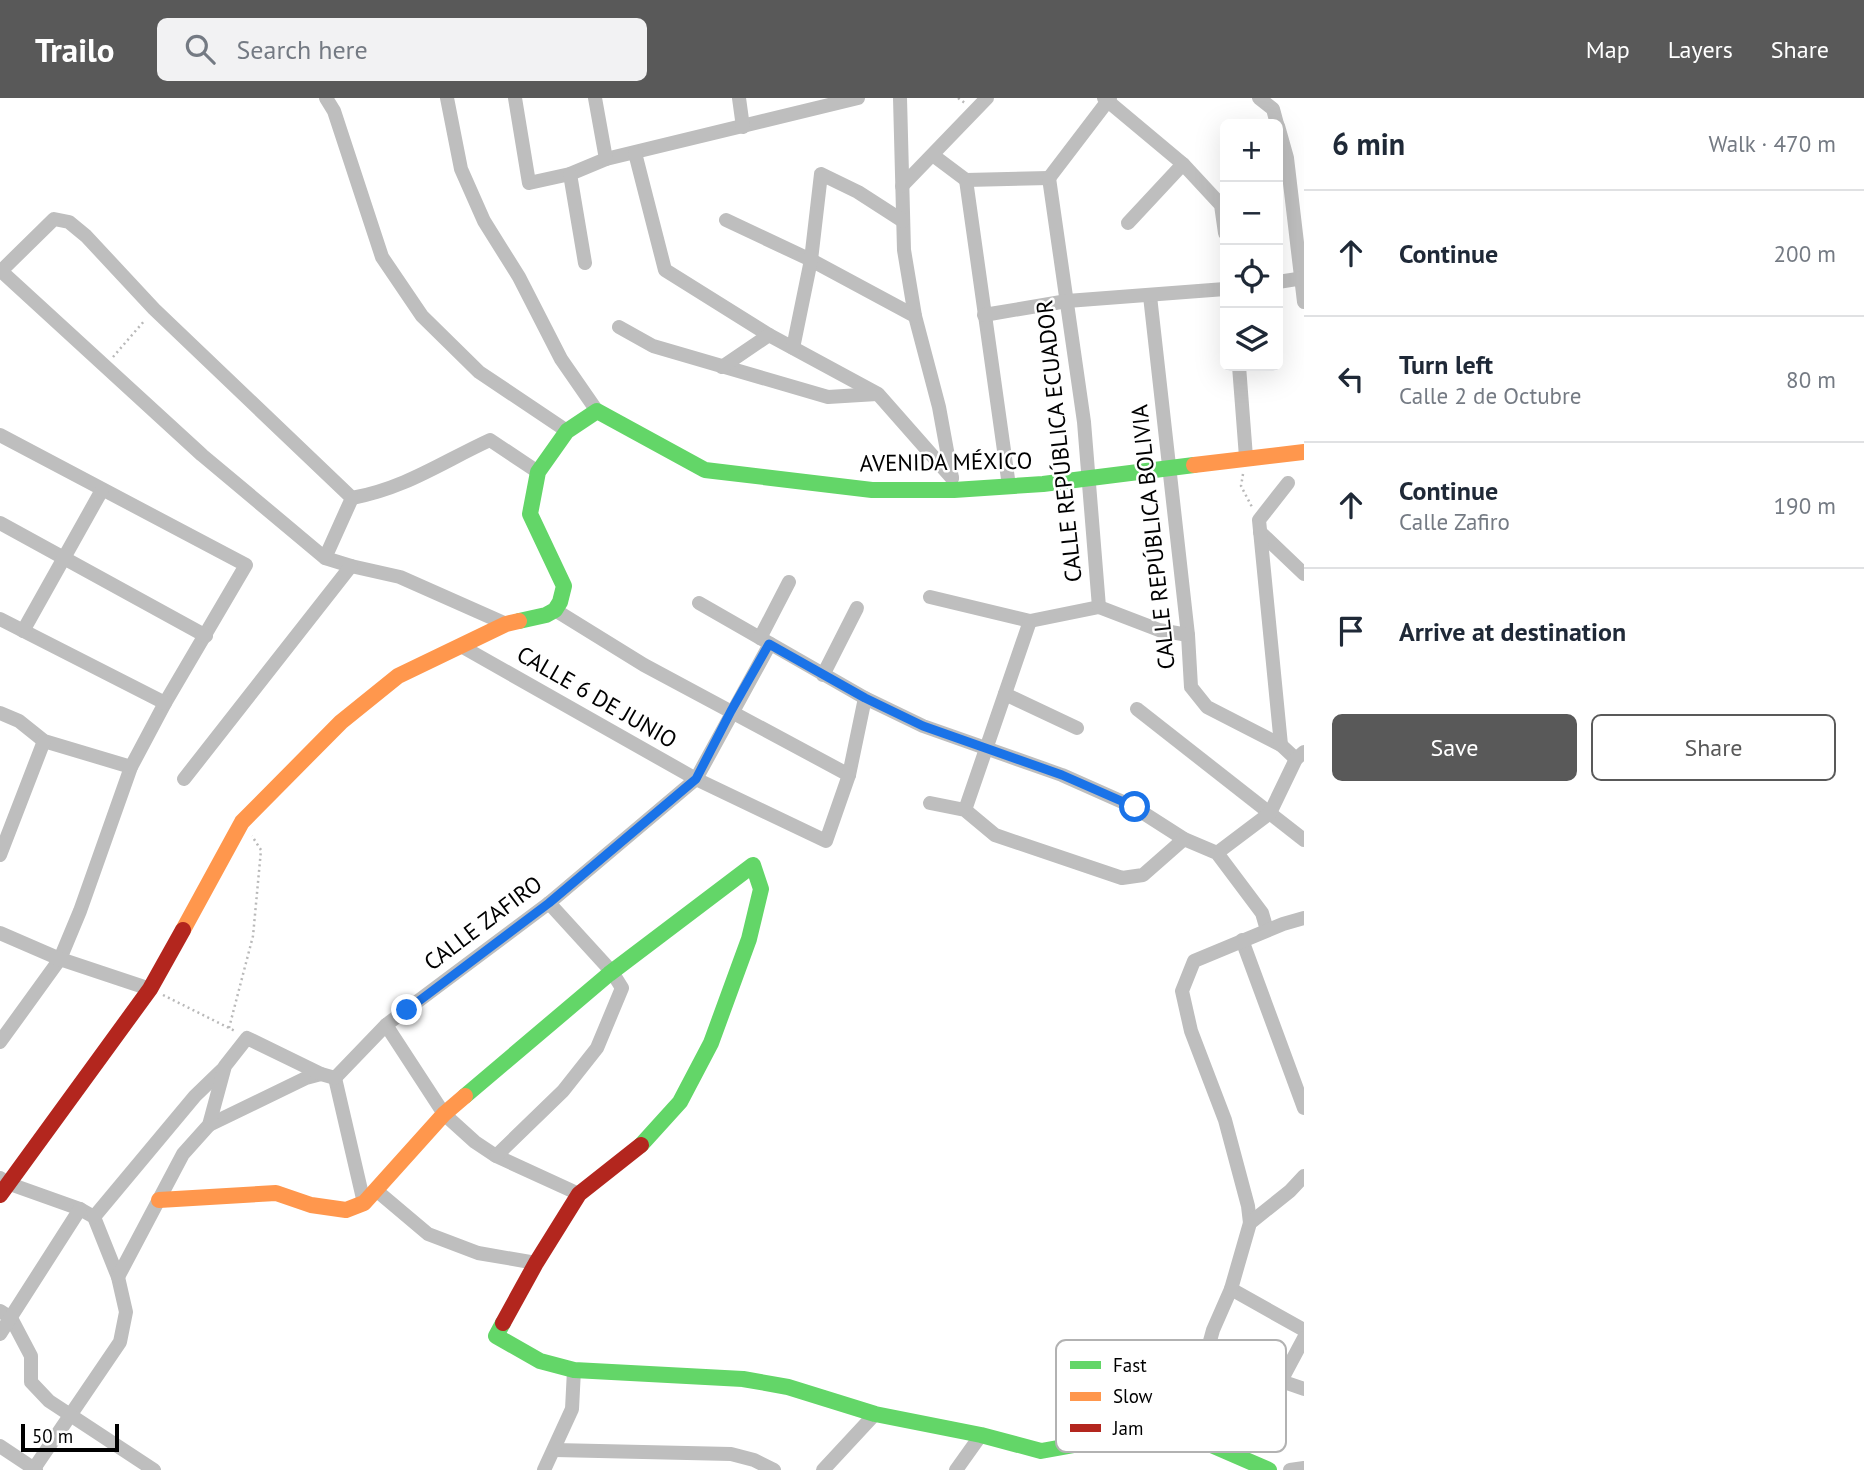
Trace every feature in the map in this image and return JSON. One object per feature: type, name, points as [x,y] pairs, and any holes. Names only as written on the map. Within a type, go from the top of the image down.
[{"type":"street","points":[[326,98],[334,111],[382,257],[422,317],[479,372],[567,431]]},
{"type":"street","points":[[0,1446],[34,1470],[120,1342],[126,1312],[118,1277],[94,1217],[80,1209],[2,1185],[150,989],[242,822],[341,722],[398,676],[506,625],[546,615],[555,610],[561,602],[564,586],[530,514],[538,472],[567,431],[597,411],[561,359],[519,277],[484,221],[461,169],[447,98]]},
{"type":"street","points":[[515,98],[529,183],[570,174],[606,159],[858,98]]},
{"type":"street","points":[[595,98],[606,159]]},
{"type":"street","points":[[739,98],[743,127]]},
{"type":"street","points":[[900,98],[904,250],[915,316],[939,407],[953,484]]},
{"type":"street","points":[[902,186],[987,98]]},
{"type":"street","points":[[1259,98],[1276,103]]},
{"type":"street","points":[[933,156],[966,180],[1049,178],[1107,99],[1183,164],[1220,204]]},
{"type":"street","points":[[1283,145],[1287,159],[1304,302]]},
{"type":"street","points":[[635,153],[666,270],[769,335],[878,394],[953,484]]},
{"type":"street","points":[[1128,223],[1183,164]]},
{"type":"street","points":[[570,174],[585,262]]},
{"type":"street","points":[[793,348],[811,260],[821,174],[858,192],[903,221]]},
{"type":"street","name":"CALLE REPÚBLICA ECUADOR","points":[[1049,178],[1090,480],[1099,607],[1159,629],[1188,635]]},
{"type":"street","points":[[966,180],[1009,486]]},
{"type":"street","points":[[352,498],[154,309],[86,236],[69,222],[54,219],[1,271],[202,455],[326,558],[400,577],[506,625]]},
{"type":"street","points":[[726,220],[811,260],[915,316]]},
{"type":"street","points":[[1283,281],[1302,278]]},
{"type":"street","points":[[984,315],[1067,301],[1220,289]]},
{"type":"street","name":"CALLE REPÚBLICA BOLIVIA","points":[[1150,296],[1188,635],[1191,687],[1207,707],[1300,756]]},
{"type":"street","points":[[619,327],[653,346],[828,397],[878,394]]},
{"type":"street","points":[[722,367],[769,335]]},
{"type":"street","points":[[1239,371],[1246,457]]},
{"type":"street","name":"AVENIDA MÉXICO","points":[[597,411],[705,470],[872,490],[953,484],[1009,486],[1090,480],[1246,457],[1304,452]]},
{"type":"street","points":[[0,435],[246,565],[165,703],[131,767],[80,911],[60,959],[0,1042]]},
{"type":"street","points":[[352,498],[382,493],[433,471],[490,440],[538,472]]},
{"type":"street","points":[[1282,745],[1260,526],[1288,483]]},
{"type":"street","points":[[23,631],[102,490]]},
{"type":"street","points":[[326,558],[352,498]]},
{"type":"street","points":[[0,523],[206,636]]},
{"type":"street","points":[[1260,526],[1304,574]]},
{"type":"street","points":[[184,779],[351,566]]},
{"type":"street","points":[[696,779],[765,641],[789,582]]},
{"type":"street","points":[[930,597],[1030,621],[1099,607]]},
{"type":"street","points":[[699,603],[865,698],[923,726],[1062,775],[1135,807],[1184,839],[1217,853],[1262,913],[1267,930]]},
{"type":"street","points":[[824,675],[857,608]]},
{"type":"street","points":[[555,610],[644,665],[849,775],[865,698]]},
{"type":"street","points":[[0,619],[165,703]]},
{"type":"street","points":[[965,810],[1030,621]]},
{"type":"street","name":"CALLE 6 DE JUNIO","points":[[461,646],[696,779],[825,841],[849,775]]},
{"type":"street","points":[[1005,694],[1077,728]]},
{"type":"street","points":[[1137,709],[1304,840]]},
{"type":"street","points":[[0,713],[19,721],[44,741],[131,767]]},
{"type":"street","points":[[0,855],[44,741]]},
{"type":"street","points":[[1217,853],[1270,813],[1300,756]]},
{"type":"street","name":"CALLE ZAFIRO","points":[[328,1076],[386,1025],[549,903],[696,779]]},
{"type":"street","points":[[930,803],[965,810],[995,835],[1122,878],[1143,875],[1184,839]]},
{"type":"street","points":[[159,1200],[276,1193],[311,1205],[346,1210],[364,1203],[444,1114],[612,972],[754,865],[761,889],[749,939],[711,1043],[680,1102],[647,1140],[579,1194],[496,1336],[540,1361],[574,1370],[743,1379],[788,1387],[875,1414],[981,1434],[1041,1451],[1056,1448]]},
{"type":"street","points":[[496,1156],[563,1091],[597,1048],[622,988],[612,972],[549,903]]},
{"type":"street","points":[[1210,1340],[1231,1289],[1250,1223],[1225,1120],[1191,1031],[1182,992],[1194,961],[1267,930],[1304,918]]},
{"type":"street","points":[[0,933],[60,959],[150,989]]},
{"type":"street","points":[[1242,940],[1304,1108]]},
{"type":"street","points":[[386,1025],[444,1114],[475,1142],[496,1156],[579,1194]]},
{"type":"street","points":[[94,1217],[247,1038],[328,1076],[364,1203]]},
{"type":"street","points":[[209,1125],[225,1066]]},
{"type":"street","points":[[118,1277],[183,1154],[209,1125],[306,1078],[328,1076]]},
{"type":"street","points":[[1250,1223],[1290,1191],[1304,1176]]},
{"type":"street","points":[[377,1191],[428,1234],[478,1253],[536,1264]]},
{"type":"street","points":[[0,1334],[6,1314],[80,1209]]},
{"type":"street","points":[[1231,1289],[1304,1330]]},
{"type":"street","points":[[6,1314],[31,1356],[31,1382],[49,1401],[154,1470]]},
{"type":"street","points":[[1286,1372],[1304,1338]]},
{"type":"street","points":[[544,1470],[572,1409],[574,1370]]},
{"type":"street","points":[[1286,1383],[1304,1389]]},
{"type":"street","points":[[823,1470],[875,1414]]},
{"type":"street","points":[[956,1470],[981,1434]]},
{"type":"street","points":[[555,1450],[731,1454],[754,1460],[774,1470]]},
{"type":"street","points":[[1229,1452],[1269,1470]]},
{"type":"street","points":[[1290,1470],[1304,1468]]},
{"type":"path","points":[[106,365],[154,309]]},
{"type":"path","points":[[1246,457],[1241,486],[1260,526]]},
{"type":"path","points":[[229,1028],[254,936],[261,850],[242,822]]},
{"type":"path","points":[[150,989],[247,1038]]},
{"type":"traffic: fast","points":[[519,621],[546,615],[555,610],[564,586],[530,514],[538,472],[567,431],[597,411],[705,470],[872,490],[954,490],[1043,484],[1194,465]]},
{"type":"traffic: fast","points":[[465,1096],[609,974],[753,865],[761,889],[749,939],[711,1043],[680,1102],[641,1145]]},
{"type":"traffic: fast","points":[[503,1323],[496,1336],[540,1361],[574,1370],[743,1379],[788,1387],[875,1414],[981,1435],[1041,1451],[1056,1448]]},
{"type":"traffic: fast","points":[[1227,1452],[1269,1470]]},
{"type":"traffic: slow","points":[[1194,465],[1304,452]]},
{"type":"traffic: slow","points":[[183,930],[242,822],[341,722],[398,676],[506,624],[519,621]]},
{"type":"traffic: slow","points":[[159,1200],[276,1193],[311,1205],[346,1210],[364,1203],[444,1114],[465,1096]]},
{"type":"traffic: jam","points":[[0,1195],[150,989],[183,930]]},
{"type":"traffic: jam","points":[[503,1323],[579,1194],[641,1145]]},
{"type":"route","points":[[407,1010],[549,903],[696,779],[769,644],[865,698],[923,726],[1062,775],[1135,807]]}]
